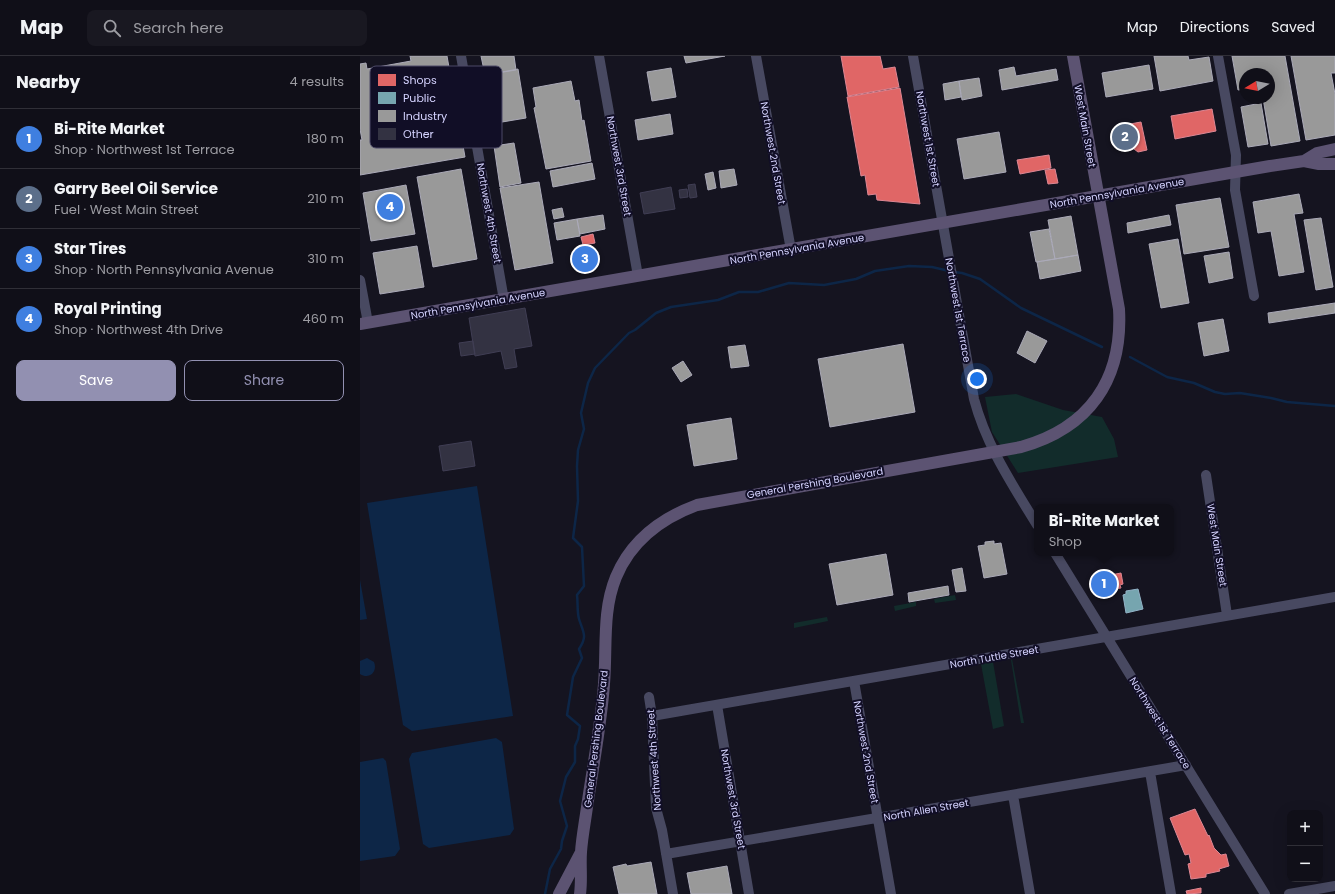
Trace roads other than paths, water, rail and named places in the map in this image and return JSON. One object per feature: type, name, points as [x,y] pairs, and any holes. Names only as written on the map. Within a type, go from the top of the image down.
[{"type":"main road","name":"West Main Street","points":[[1073,56],[1098,196]]},
{"type":"main road","points":[[1304,161],[1317,153],[1335,149]]},
{"type":"main road","name":"North Pennsylvania Avenue","points":[[364,323],[1304,161]]},
{"type":"main road","points":[[1304,161],[1319,164],[1335,164]]},
{"type":"main road","name":"General Pershing Boulevard","points":[[580,894],[581,852],[603,698],[608,603],[616,576],[633,549],[643,537],[657,525],[683,510],[697,505],[1038,442],[1070,426],[1092,405],[1109,377],[1117,350],[1120,323],[1119,309],[1098,196]]},
{"type":"main road","name":"General Pershing Boulevard","points":[[559,894],[581,852]]},
{"type":"street","name":"Northwest 4th Street","points":[[461,56],[463,66]]},
{"type":"street","name":"Northwest 3rd Street","points":[[599,56],[638,276]]},
{"type":"street","name":"Northwest 2nd Street","points":[[756,56],[791,250]]},
{"type":"street","name":"Northwest 1st Street","points":[[913,56],[944,223]]},
{"type":"street","points":[[1218,56],[1236,155],[1235,190],[1254,296]]},
{"type":"street","name":"Northwest 4th Street","points":[[477,148],[504,300]]},
{"type":"street","name":"Northwest 1st Terrace","points":[[944,223],[954,288],[976,405],[983,429],[993,451],[1034,520]]},
{"type":"street","points":[[360,280],[364,323]]},
{"type":"street","name":"West Main Street","points":[[1206,475],[1227,615]]},
{"type":"street","name":"Northwest 1st Terrace","points":[[1056,556],[1265,894]]},
{"type":"street","name":"North Tuttle Street","points":[[652,716],[1335,597]]},
{"type":"street","name":"Northwest 2nd Street","points":[[854,681],[891,894]]},
{"type":"street","name":"Northwest 4th Street","points":[[649,697],[652,716],[656,808],[662,830],[673,894]]},
{"type":"street","name":"Northwest 3rd Street","points":[[717,705],[750,894]]},
{"type":"street","name":"North Allen Street","points":[[666,854],[1186,765]]},
{"type":"street","points":[[1150,772],[1171,894]]},
{"type":"street","points":[[1013,795],[1030,894]]},
{"type":"street","points":[[1289,894],[1335,886]]},
{"type":"water","points":[[477,486],[513,716],[412,731],[403,725],[367,503]]},
{"type":"water","points":[[360,580],[367,619],[360,620]]},
{"type":"water","points":[[367,658],[374,662],[375,669],[372,674],[363,676],[360,674],[360,661]]},
{"type":"water","points":[[496,738],[502,742],[514,829],[510,835],[429,848],[423,844],[409,759],[412,753]]},
{"type":"water","points":[[383,758],[386,761],[400,849],[395,856],[360,861],[360,762]]},
{"type":"waterway","points":[[545,894],[550,869],[561,849],[567,826],[560,801],[566,777],[575,762],[575,746],[578,739],[580,726],[567,715],[573,677],[582,658],[579,649],[582,645],[584,637],[578,616],[577,595],[584,586],[582,547],[573,538],[578,501],[578,450],[584,429],[581,413],[588,383],[595,368],[629,333],[656,313],[671,307],[718,300],[739,292],[758,292],[789,283],[824,285],[856,279],[875,271],[909,266],[932,267],[949,271]]},
{"type":"waterway","points":[[954,272],[980,279],[1021,308],[1102,347]]},
{"type":"waterway","points":[[1130,357],[1167,377],[1194,383],[1215,392],[1225,394],[1240,393],[1287,402],[1335,406]]},
{"type":"place","name":"Garry Beel Oil Service","points":[[1125,137]]},
{"type":"place","name":"Royal Printing","points":[[390,207]]},
{"type":"place","name":"Star Tires","points":[[585,259]]},
{"type":"place","name":"Bi-Rite Market","points":[[1104,584]]}]
